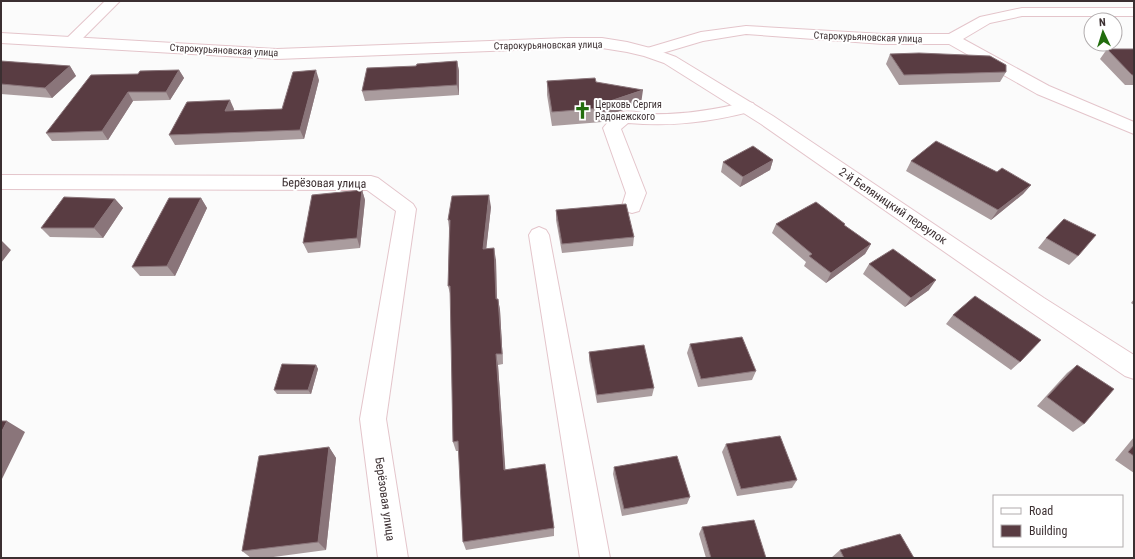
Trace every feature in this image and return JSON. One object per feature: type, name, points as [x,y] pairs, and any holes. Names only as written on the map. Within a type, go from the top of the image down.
[{"type":"main road","points":[[72,41],[113,1]]},
{"type":"main road","name":"Старокурьяновская улица","points":[[1,38],[277,54],[567,43],[602,43],[649,52],[701,37],[746,30],[883,39],[952,39],[985,20],[1022,12],[1134,12]]},
{"type":"main road","points":[[952,39],[1043,90],[1134,128]]},
{"type":"main road","name":"2-й Беляницкий переулок","points":[[649,52],[670,60],[747,107],[1036,304],[1134,368]]},
{"type":"main road","points":[[632,206],[636,193],[612,128],[624,117],[643,119],[682,119],[707,116],[747,107]]},
{"type":"main road","name":"Берёзовая улица","points":[[1,182],[371,183],[406,209],[373,419],[393,558]]},
{"type":"main road","points":[[540,235],[595,558]]},
{"type":"building","points":[[1123,49],[1134,49],[1134,75],[1132,75],[1110,52],[1123,52]]},
{"type":"building","points":[[919,53],[990,56],[1006,65],[1006,72],[904,75],[890,54]]},
{"type":"building","points":[[1,61],[70,66],[45,88],[1,84]]},
{"type":"building","points":[[457,61],[457,85],[362,91],[367,68],[416,66],[417,64]]},
{"type":"building","points":[[179,70],[166,92],[128,92],[102,131],[46,133],[91,75],[138,74],[140,71]]},
{"type":"building","points":[[316,70],[300,130],[169,135],[187,102],[230,100],[225,111],[282,109],[293,72]]},
{"type":"building","points":[[595,78],[596,82],[643,90],[601,104],[602,108],[552,112],[547,81]]},
{"type":"building","points":[[936,141],[997,172],[1002,168],[1031,185],[998,210],[911,161]]},
{"type":"building","points":[[753,146],[773,160],[743,177],[723,162]]},
{"type":"building","points":[[362,190],[357,238],[303,243],[312,195]]},
{"type":"building","points":[[489,195],[483,249],[494,248],[496,299],[498,299],[502,354],[496,354],[504,470],[545,464],[554,528],[463,542],[458,441],[453,442],[450,286],[448,286],[450,220],[448,220],[452,196]]},
{"type":"building","points":[[64,197],[115,199],[94,228],[41,228]]},
{"type":"building","points":[[169,198],[201,198],[167,266],[132,267]]},
{"type":"building","points":[[816,202],[845,224],[844,225],[871,244],[831,273],[809,256],[812,254],[776,224]]},
{"type":"building","points":[[626,204],[634,237],[562,244],[556,210]]},
{"type":"building","points":[[1064,219],[1096,235],[1078,256],[1046,238]]},
{"type":"building","points":[[893,249],[936,280],[911,298],[869,264]]},
{"type":"building","points":[[975,296],[1041,340],[1020,362],[953,315]]},
{"type":"building","points":[[742,337],[756,371],[701,379],[690,344]]},
{"type":"building","points":[[644,345],[654,388],[597,395],[589,352]]},
{"type":"building","points":[[282,364],[316,365],[308,390],[274,390]]},
{"type":"building","points":[[1077,365],[1114,389],[1084,424],[1047,397]]},
{"type":"building","points":[[1,421],[7,421],[1,433]]},
{"type":"building","points":[[780,436],[797,480],[741,489],[726,444]]},
{"type":"building","points":[[1134,445],[1134,456],[1128,452]]},
{"type":"building","points":[[329,447],[318,542],[242,551],[259,456]]},
{"type":"building","points":[[677,456],[690,497],[624,509],[614,467]]},
{"type":"building","points":[[754,520],[766,558],[711,558],[702,527]]},
{"type":"building","points":[[900,534],[914,558],[844,558],[840,550]]},
{"type":"place","name":"Церковь Сергия Радонежского","points":[[582,110]]}]
